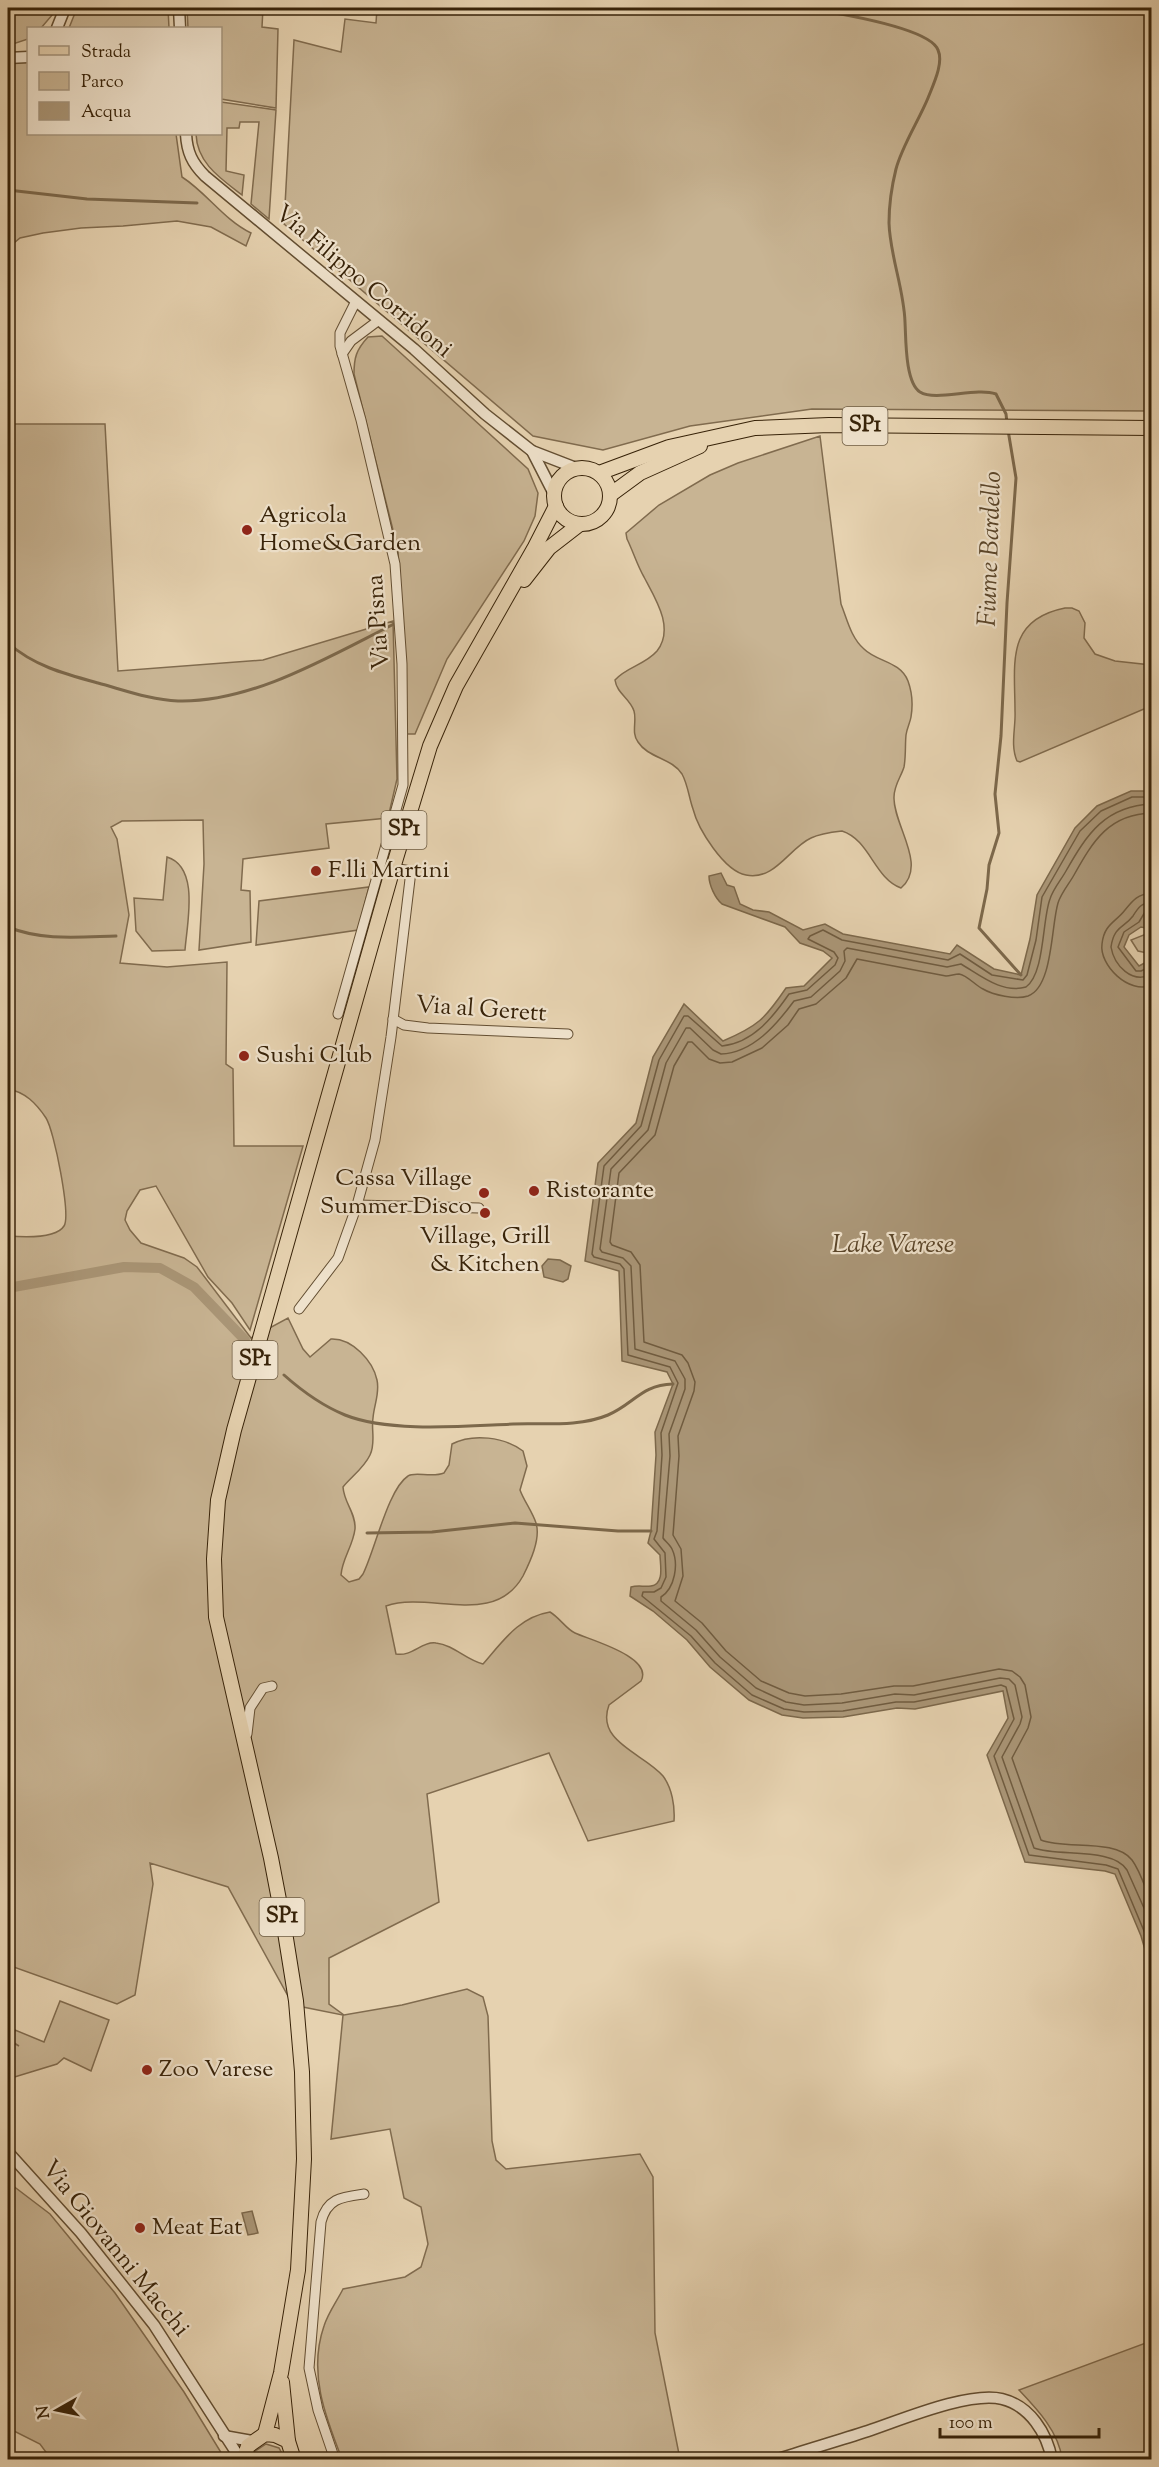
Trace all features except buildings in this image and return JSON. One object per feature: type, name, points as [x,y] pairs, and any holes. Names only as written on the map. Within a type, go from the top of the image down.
[{"type":"main road","name":"SP1","points":[[598,473],[669,447],[755,428],[790,426],[1152,428]]},
{"type":"main road","name":"SP1","points":[[492,623],[549,548],[580,524],[588,523],[601,516],[609,503],[610,495],[640,474],[726,434]]},
{"type":"main road","name":"SP1","points":[[265,2434],[282,2373],[298,2270],[304,2159],[302,2072],[296,2001],[271,1858],[216,1617],[213,1559],[218,1500],[234,1430],[393,867],[430,746],[456,686],[492,623],[555,500],[561,477],[576,468]]},
{"type":"main road","points":[[576,468],[588,468],[598,473],[607,483],[610,495]]},
{"type":"main road","points":[[555,500],[566,518],[580,524]]},
{"type":"main road","name":"SP1","points":[[282,2373],[288,2441],[294,2460]]},
{"type":"main road","points":[[242,2460],[252,2441],[265,2434],[275,2435],[288,2441]]},
{"type":"street","points":[[57,27],[65,8]]},
{"type":"street","points":[[179,8],[180,27]]},
{"type":"street","points":[[8,58],[27,57]]},
{"type":"street","name":"Via Filippo Corridoni","points":[[186,135],[189,155],[195,166],[205,176],[379,321],[484,414],[532,451],[576,468]]},
{"type":"street","name":"Via Pisna","points":[[338,1014],[403,784],[402,664],[394,564],[361,420],[342,354],[340,333],[356,302]]},
{"type":"street","points":[[342,354],[351,341],[379,321]]},
{"type":"street","name":"Via Filippo Corridoni","points":[[532,451],[555,500]]},
{"type":"street","name":"Via al Gerett","points":[[299,1309],[338,1258],[357,1205],[375,1140],[411,871],[393,867]]},
{"type":"street","name":"Via al Gerett","points":[[393,1019],[404,1025],[428,1029],[568,1035]]},
{"type":"street","points":[[357,1205],[479,1208]]},
{"type":"street","points":[[246,1749],[250,1708],[263,1688],[272,1686]]},
{"type":"street","name":"Via Giovanni Macchi","points":[[8,2152],[81,2233],[154,2325],[224,2436],[242,2460]]},
{"type":"street","points":[[335,2460],[318,2410],[309,2368],[321,2222],[327,2206],[334,2199],[364,2194]]},
{"type":"street","points":[[775,2460],[971,2399],[1002,2399],[1024,2411],[1044,2433],[1052,2460]]},
{"type":"street","points":[[224,2436],[252,2441]]},
{"type":"green space","points":[[8,8],[54,8],[53,14],[42,27],[27,27],[27,39],[13,44],[8,38]]},
{"type":"green space","points":[[77,8],[168,8],[169,27],[69,27]]},
{"type":"green space","points":[[187,8],[263,8],[262,27],[278,29],[276,108],[222,99],[222,27],[188,27]]},
{"type":"green space","points":[[377,8],[1151,8],[1151,411],[812,409],[690,426],[603,450],[533,436],[284,224],[294,40],[341,52],[345,19],[376,23]]},
{"type":"green space","points":[[8,60],[27,61],[27,135],[176,135],[182,177],[232,221],[251,233],[246,246],[211,227],[177,221],[43,233],[20,238],[8,248]]},
{"type":"green space","points":[[222,102],[276,110],[269,219],[251,204],[259,122],[240,122],[239,128],[227,128],[226,171],[244,175],[242,195],[211,169],[205,162],[197,144],[196,135],[222,135]]},
{"type":"green space","points":[[382,336],[528,469],[538,493],[535,516],[524,541],[447,659],[415,734],[407,734],[398,550],[354,374],[356,354],[361,346],[368,337]]},
{"type":"green space","points":[[8,424],[105,424],[118,671],[263,660],[393,621],[397,779],[388,818],[326,824],[329,848],[243,859],[241,890],[250,891],[251,942],[199,950],[204,864],[203,820],[122,821],[111,827],[117,839],[129,915],[120,963],[167,967],[227,962],[226,1064],[233,1069],[234,1146],[303,1146],[250,1330],[232,1303],[208,1277],[156,1186],[140,1190],[127,1211],[125,1220],[141,1243],[184,1258],[197,1267],[251,1338],[288,1318],[303,1349],[310,1357],[331,1339],[339,1340],[354,1347],[371,1365],[378,1390],[372,1450],[364,1464],[343,1487],[355,1523],[354,1535],[343,1563],[341,1575],[349,1582],[359,1579],[363,1574],[388,1506],[394,1493],[408,1476],[444,1473],[449,1465],[452,1444],[469,1438],[488,1438],[507,1442],[523,1451],[527,1466],[520,1490],[536,1523],[537,1536],[523,1576],[511,1592],[496,1601],[460,1605],[422,1602],[386,1606],[396,1654],[407,1653],[426,1644],[436,1643],[483,1664],[512,1631],[529,1619],[550,1612],[575,1633],[630,1657],[643,1672],[641,1681],[609,1705],[607,1718],[609,1729],[624,1746],[663,1776],[672,1797],[674,1821],[588,1841],[549,1753],[427,1794],[439,1902],[329,1958],[329,2004],[344,2015],[402,2005],[467,1989],[483,1997],[488,2016],[492,2141],[496,2160],[506,2169],[640,2154],[653,2177],[655,2333],[680,2459],[342,2459],[325,2410],[318,2377],[319,2343],[326,2321],[343,2289],[405,2277],[421,2267],[428,2244],[421,2207],[404,2198],[390,2129],[331,2139],[343,2015],[293,2005],[228,1887],[150,1863],[153,1884],[135,1995],[117,2004],[8,1965],[8,1236],[38,1236],[54,1233],[64,1226],[66,1219],[61,1172],[46,1118],[30,1099],[8,1089]]},
{"type":"green space","points":[[820,436],[841,604],[850,628],[860,645],[869,653],[900,669],[908,681],[912,699],[904,767],[894,793],[895,808],[907,844],[911,868],[908,879],[901,888],[884,876],[859,842],[842,831],[811,838],[774,869],[756,876],[746,875],[729,866],[713,848],[700,827],[682,774],[672,764],[648,752],[638,742],[635,735],[634,711],[618,689],[615,680],[652,656],[662,642],[664,633],[664,623],[658,604],[639,568],[626,533],[659,505],[710,475],[738,463]]},
{"type":"green space","points":[[1065,608],[1079,611],[1085,623],[1084,638],[1095,654],[1115,661],[1151,665],[1151,706],[1020,762],[1017,761],[1015,755],[1014,742],[1014,677],[1017,646],[1023,633],[1032,623],[1046,614]]},
{"type":"green space","points":[[167,857],[177,863],[184,872],[188,884],[189,911],[185,950],[152,951],[136,931],[134,898],[163,900]]},
{"type":"green space","points":[[369,887],[358,930],[256,945],[259,901]]},
{"type":"green space","points":[[1151,932],[1151,948],[1147,953],[1138,951],[1131,940]]},
{"type":"green space","points":[[60,2001],[109,2020],[91,2071],[64,2058],[57,2064],[8,2079],[8,2040],[19,2046],[11,2041],[15,2030],[44,2042]]},
{"type":"green space","points":[[8,2182],[50,2214],[115,2293],[184,2392],[225,2459],[51,2459],[40,2444],[8,2428]]},
{"type":"green space","points":[[1151,2341],[1151,2459],[1062,2459],[1052,2430],[1019,2390]]},
{"type":"green space","points":[[266,2444],[279,2448],[285,2459],[252,2459],[254,2452]]},
{"type":"water","name":"Lake Varese","points":[[1131,791],[1152,791],[1151,915],[1145,920],[1151,924],[1151,929],[1141,927],[1129,935],[1124,947],[1139,966],[1152,959],[1151,1970],[1141,1936],[1115,1874],[1025,1862],[987,1755],[1008,1718],[1003,1691],[915,1709],[897,1708],[843,1717],[803,1718],[782,1715],[749,1700],[710,1667],[687,1640],[653,1611],[630,1596],[631,1587],[651,1586],[660,1578],[660,1555],[648,1543],[651,1531],[656,1455],[655,1432],[673,1384],[667,1372],[622,1361],[619,1271],[585,1261],[598,1163],[636,1123],[653,1057],[684,1004],[723,1041],[753,1026],[766,1014],[786,988],[804,986],[832,958],[823,951],[800,943],[785,927],[722,904],[713,891],[709,876],[721,873],[727,885],[734,887],[740,904],[753,910],[769,912],[803,930],[825,924],[843,934],[950,954],[957,945],[994,969],[1021,975],[1037,895],[1075,828],[1097,806]]},
{"type":"water","points":[[548,1259],[560,1260],[571,1266],[568,1279],[563,1282],[544,1277],[542,1266]]},
{"type":"water","points":[[252,2211],[258,2233],[248,2235],[242,2213]]},
{"type":"waterway","name":"Fiume Bardello","points":[[806,8],[857,17],[918,34],[931,42],[938,50],[940,61],[937,74],[899,160],[890,203],[890,235],[904,310],[909,370],[915,387],[927,395],[978,392],[996,394],[1006,414],[1007,423]]},
{"type":"waterway","points":[[8,190],[87,199],[197,203]]},
{"type":"waterway","name":"Fiume Bardello","points":[[1008,430],[1016,478],[1001,736],[995,794],[999,833],[989,865],[979,928],[1021,975]]},
{"type":"waterway","points":[[8,643],[39,663],[138,694],[178,701],[206,700],[262,686],[290,675],[394,624]]},
{"type":"waterway","points":[[8,927],[47,936],[116,936]]},
{"type":"waterway","points":[[8,1288],[124,1267],[160,1268],[194,1287],[245,1340]]},
{"type":"waterway","points":[[284,1375],[313,1398],[345,1415],[383,1424],[428,1427],[561,1424],[586,1421],[617,1411],[645,1391],[673,1384]]},
{"type":"waterway","points":[[367,1533],[432,1532],[515,1523],[618,1531],[651,1531]]},
{"type":"place","name":"Agricola Home&Garden","points":[[247,530]]},
{"type":"place","name":"F.lli Martini","points":[[316,871]]},
{"type":"place","name":"Sushi Club","points":[[244,1056]]},
{"type":"place","name":"Ristorante","points":[[534,1191]]},
{"type":"place","name":"Cassa Village Summer Disco","points":[[484,1193]]},
{"type":"place","name":"Village, Grill & Kitchen","points":[[485,1213]]},
{"type":"place","name":"Zoo Varese","points":[[147,2070]]},
{"type":"place","name":"Meat Eat","points":[[140,2228]]}]
